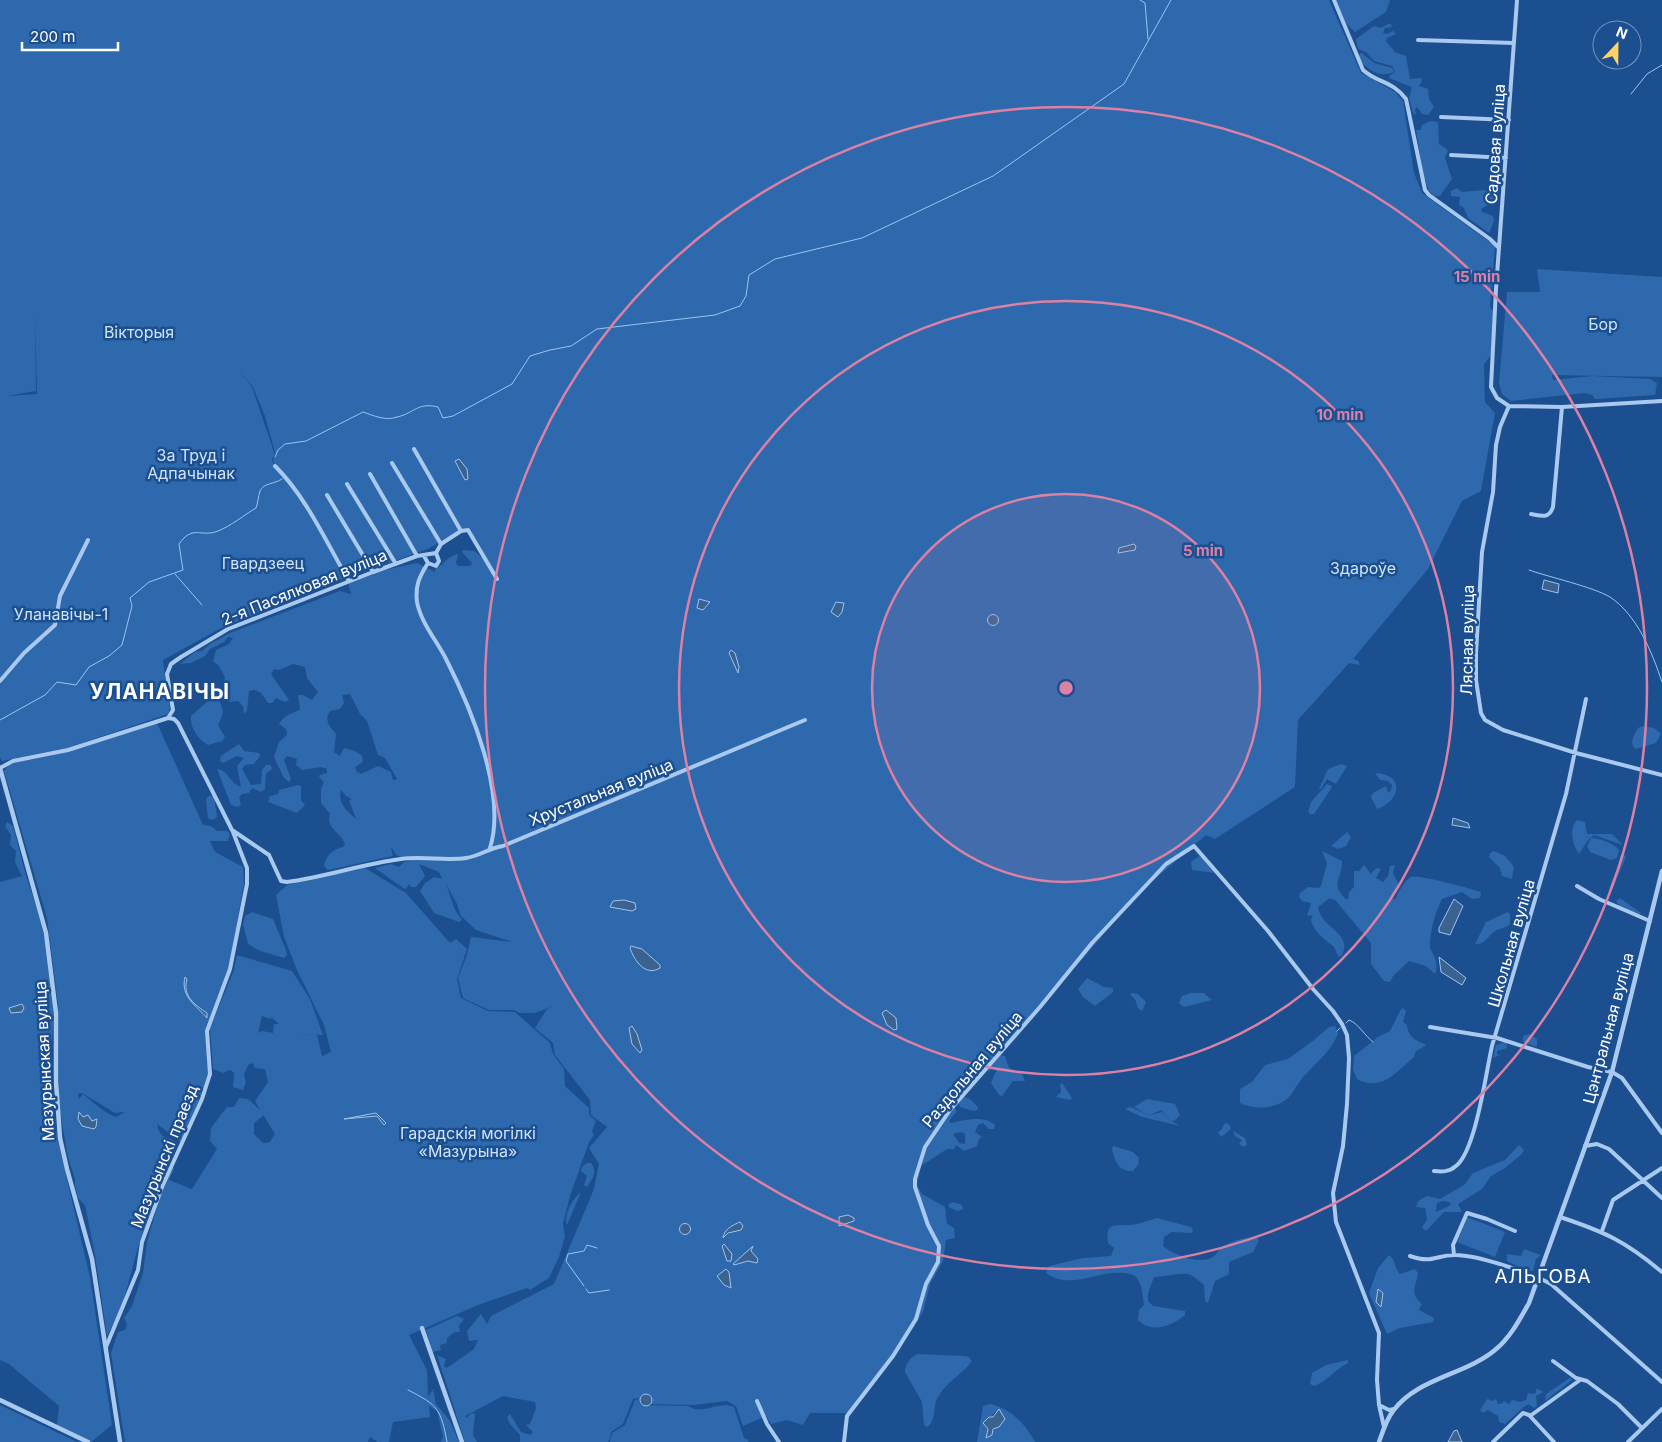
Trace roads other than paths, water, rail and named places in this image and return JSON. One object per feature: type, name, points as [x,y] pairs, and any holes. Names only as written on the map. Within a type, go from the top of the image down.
[{"type":"street","points":[[1334,0],[1363,70],[1397,88],[1406,99],[1425,190],[1429,195],[1500,248]]},
{"type":"street","name":"Садовая вуліца","points":[[1509,406],[1497,398],[1491,387],[1496,289],[1517,0]]},
{"type":"street","points":[[1418,40],[1514,43]]},
{"type":"street","points":[[1441,117],[1509,120]]},
{"type":"street","points":[[1451,156],[1506,158]]},
{"type":"street","points":[[1509,406],[1562,406],[1662,401]]},
{"type":"street","name":"Лясная вуліца","points":[[1509,406],[1500,427],[1496,445],[1493,492],[1482,552],[1476,654],[1478,702],[1485,720],[1494,726],[1576,753],[1662,775]]},
{"type":"street","points":[[1531,514],[1547,516],[1551,514],[1562,406]]},
{"type":"street","points":[[414,449],[460,531]]},
{"type":"street","points":[[392,462],[441,544]]},
{"type":"street","points":[[275,466],[302,497],[315,524],[349,581]]},
{"type":"street","points":[[370,474],[417,556]]},
{"type":"street","points":[[347,484],[396,564]]},
{"type":"street","points":[[327,495],[373,572]]},
{"type":"street","points":[[424,556],[432,567],[438,564],[439,557],[436,553],[441,544],[460,531],[468,530],[497,579]]},
{"type":"street","points":[[0,681],[24,653],[55,625],[60,596],[88,540]]},
{"type":"street","name":"2-я Пасялковая вуліца","points":[[232,830],[178,723],[166,681],[169,667],[173,662],[228,628],[417,556],[436,553]]},
{"type":"street","points":[[428,563],[416,583],[418,608],[459,687],[489,768],[495,819],[490,848]]},
{"type":"street","name":"Школьная вуліца","points":[[1434,1171],[1450,1170],[1458,1165],[1466,1153],[1488,1073],[1492,1046],[1497,1038],[1576,753],[1586,699]]},
{"type":"street","points":[[168,718],[173,710]]},
{"type":"street","points":[[0,768],[13,761],[68,750],[168,718],[174,718],[178,723]]},
{"type":"street","name":"Хрустальная вуліца","points":[[232,830],[269,855],[281,881],[287,882],[400,859],[467,858],[479,855],[490,848],[502,846],[805,720]]},
{"type":"street","name":"Мазурынская вуліца","points":[[0,768],[1,778],[46,933],[56,1013],[56,1082],[60,1138],[73,1194],[88,1238],[120,1442]]},
{"type":"street","name":"Мазурынскі праезд","points":[[106,1347],[138,1270],[142,1242],[162,1187],[202,1099],[210,1074],[207,1031],[230,969],[246,884],[247,868],[232,830]]},
{"type":"street","name":"Раздольная вуліца","points":[[844,1442],[847,1416],[893,1356],[916,1319],[926,1284],[938,1262],[939,1246],[928,1225],[914,1179],[925,1147],[950,1110],[1040,1007],[1092,943],[1166,864],[1194,846],[1268,931],[1312,989],[1333,1011],[1347,1035],[1349,1058],[1347,1104],[1343,1146],[1334,1177],[1332,1203],[1336,1222],[1379,1333],[1377,1380],[1379,1405]]},
{"type":"street","name":"Цэнтральная вуліца","points":[[1378,1442],[1394,1409],[1420,1388],[1477,1362],[1498,1348],[1524,1312],[1539,1277],[1612,1072],[1662,871]]},
{"type":"street","points":[[1577,886],[1599,899],[1650,920]]},
{"type":"street","points":[[1430,1028],[1497,1038],[1581,1065],[1612,1072],[1622,1078],[1662,1133]]},
{"type":"street","points":[[1585,1146],[1597,1144],[1609,1148],[1662,1198]]},
{"type":"street","points":[[1602,1231],[1613,1200],[1662,1168]]},
{"type":"street","points":[[1454,1255],[1452,1245],[1466,1213],[1487,1218],[1515,1232]]},
{"type":"street","points":[[1560,1217],[1602,1231],[1632,1247],[1662,1272]]},
{"type":"street","points":[[1410,1256],[1429,1261],[1454,1255],[1472,1257],[1539,1277],[1551,1284],[1662,1382]]},
{"type":"street","points":[[422,1328],[462,1442]]},
{"type":"street","points":[[1553,1361],[1580,1380],[1587,1381],[1618,1404],[1642,1428]]},
{"type":"street","points":[[1530,1416],[1580,1380]]},
{"type":"street","points":[[0,1400],[88,1442]]},
{"type":"street","points":[[757,1401],[767,1424],[779,1442]]},
{"type":"street","points":[[1379,1405],[1384,1409],[1394,1409]]},
{"type":"street","points":[[1379,1405],[1384,1428]]},
{"type":"street","points":[[1628,1442],[1662,1409]]},
{"type":"street","points":[[1493,1442],[1519,1414],[1523,1413],[1530,1416],[1554,1442]]},
{"type":"waterway","points":[[1140,0],[1145,3],[1148,39]]},
{"type":"waterway","points":[[275,457],[278,450],[285,444],[306,441],[363,412],[380,418],[393,418],[421,407],[431,406],[438,407],[443,418],[453,416],[512,384],[530,356],[571,346],[597,329],[715,315],[740,306],[746,296],[749,275],[775,259],[862,238],[993,176],[1124,84],[1171,0]]},
{"type":"waterway","points":[[1631,94],[1647,74],[1662,65]]},
{"type":"waterway","points":[[0,720],[45,695],[57,682],[76,685],[89,667],[109,656],[122,645],[132,606],[130,598],[149,582],[183,570],[179,544],[184,538],[193,533],[212,533],[233,523],[256,508],[262,488],[282,479]]},
{"type":"waterway","points":[[1529,570],[1602,593],[1620,605],[1636,624],[1648,647],[1662,682]]},
{"type":"waterway","points":[[175,574],[202,605]]},
{"type":"waterway","points":[[1346,1023],[1349,1020],[1352,1022],[1373,1042]]},
{"type":"waterway","points":[[1337,1031],[1340,1028]]},
{"type":"waterway","points":[[584,1286],[566,1261],[568,1254],[584,1251],[587,1245],[597,1248]]},
{"type":"waterway","points":[[586,1289],[589,1293],[609,1290]]},
{"type":"waterway","points":[[408,1390],[432,1404],[436,1409],[443,1422],[447,1442]]},
{"type":"district","name":"УЛАНАВІЧЫ","points":[[160,692]]},
{"type":"district","name":"АЛЬГОВА","points":[[1543,1276]]},
{"type":"park label","name":"Бор","points":[[1603,324]]},
{"type":"park label","name":"Вікторыя","points":[[139,332]]},
{"type":"park label","name":"За Труд і Адпачынак","points":[[191,464]]},
{"type":"park label","name":"Гвардзеец","points":[[263,563]]},
{"type":"park label","name":"Здароўе","points":[[1363,568]]},
{"type":"park label","name":"Уланавічы-1","points":[[61,614]]},
{"type":"park label","name":"Гарадскія могілкі «Мазурына»","points":[[468,1142]]}]
